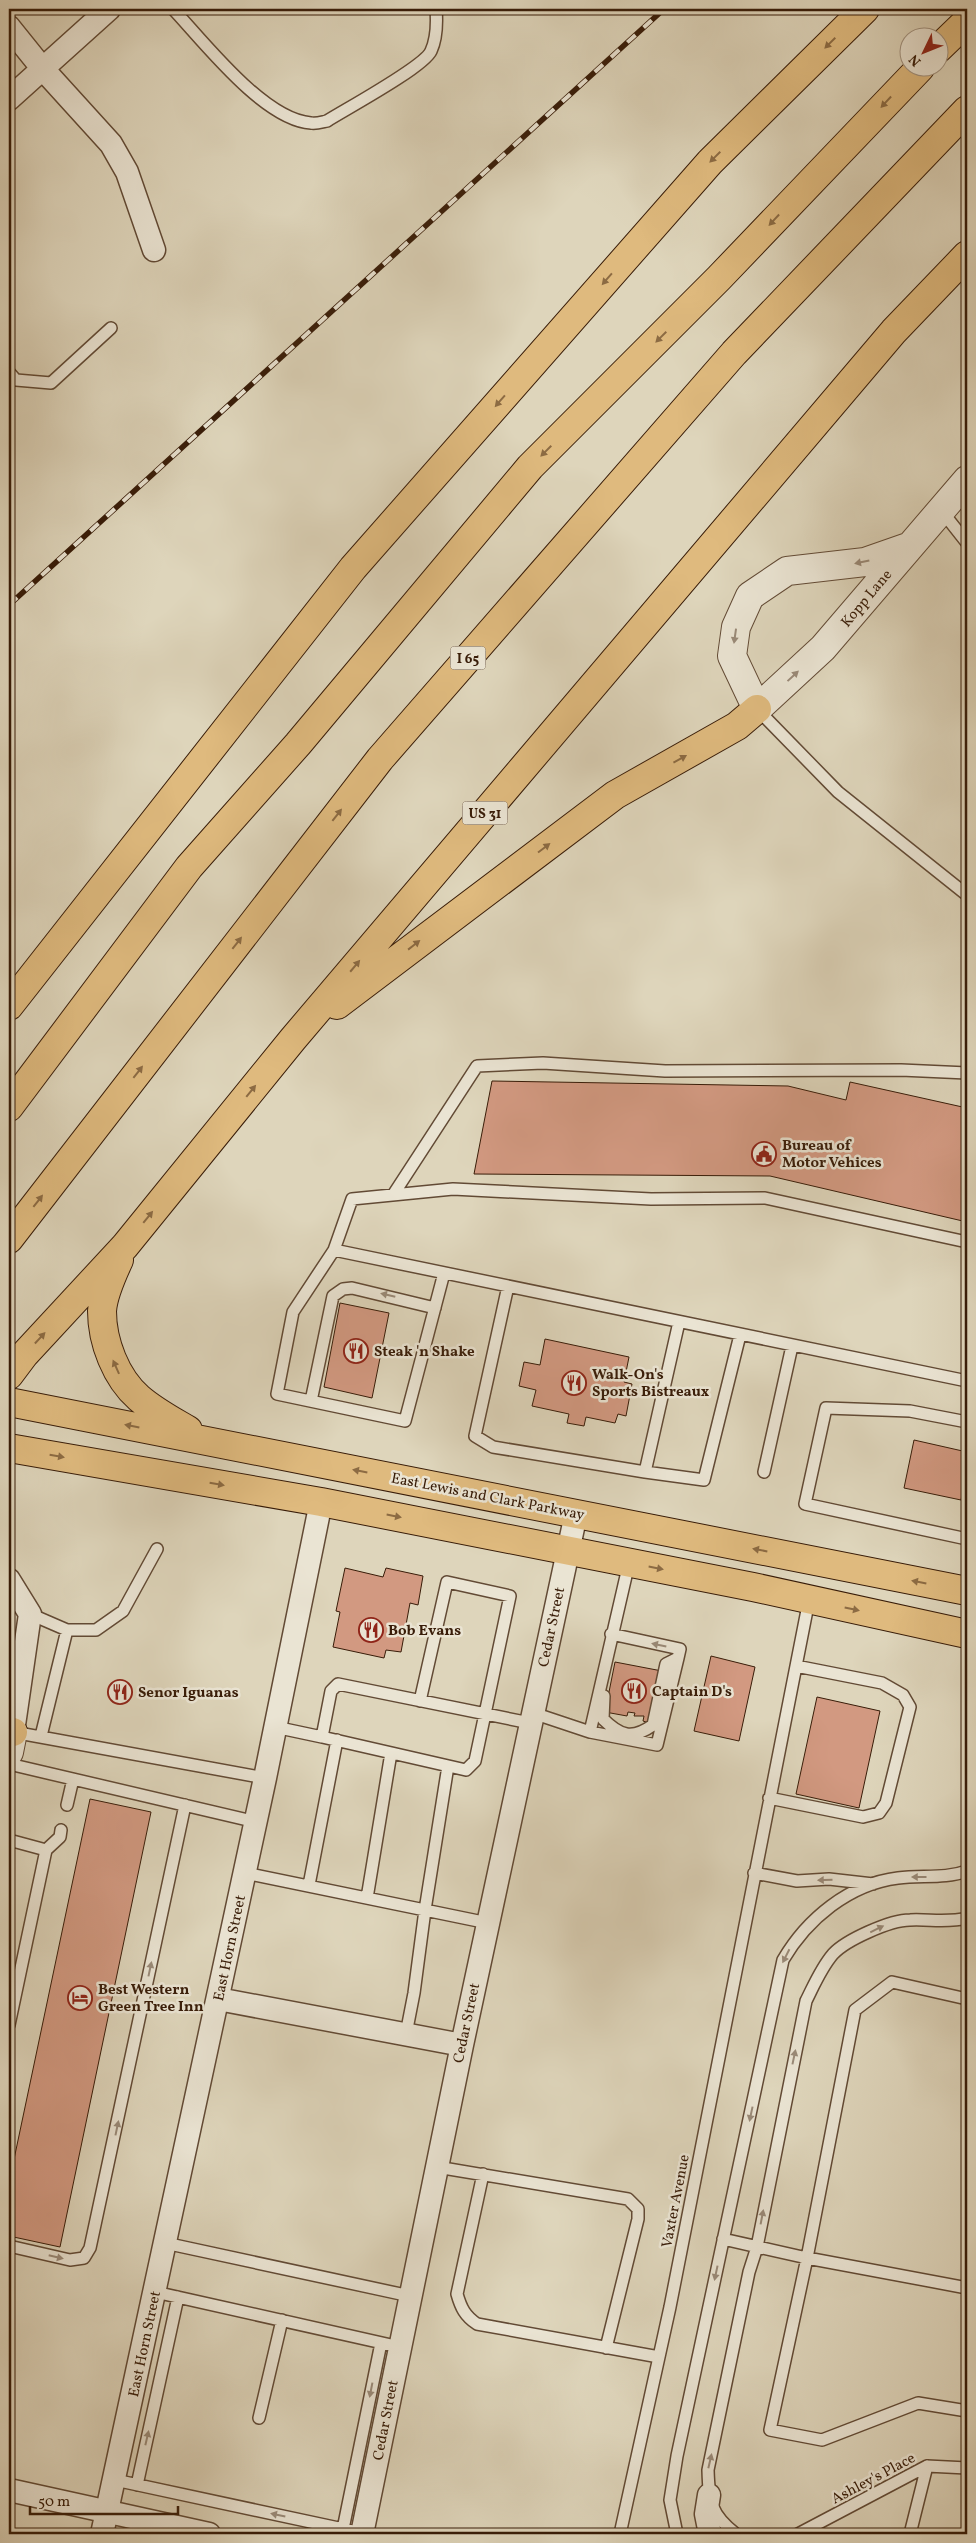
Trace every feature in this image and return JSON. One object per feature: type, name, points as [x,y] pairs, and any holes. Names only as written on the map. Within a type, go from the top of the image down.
[{"type":"main road","points":[[9,1006],[353,568],[710,162],[865,9]]},
{"type":"main road","points":[[948,39],[967,21]]},
{"type":"main road","points":[[9,1107],[189,867],[298,744],[530,467],[720,278],[910,78]]},
{"type":"main road","name":"I 65","points":[[9,1239],[380,759],[734,353],[967,110]]},
{"type":"main road","name":"US 31","points":[[9,1375],[24,1355],[125,1246],[292,1039],[894,331],[967,255]]},
{"type":"main road","points":[[292,1039],[440,925],[615,795],[737,726],[757,709]]},
{"type":"main road","points":[[125,1246],[111,1276],[102,1311],[110,1352],[119,1374],[138,1398],[162,1415],[206,1441]]},
{"type":"main road","name":"East Lewis and Clark Parkway","points":[[9,1402],[967,1591]]},
{"type":"main road","points":[[9,1448],[321,1502],[567,1550],[967,1634]]},
{"type":"street","points":[[9,99],[109,9]]},
{"type":"street","points":[[9,28],[42,68],[111,144],[127,172],[154,250]]},
{"type":"street","name":"Kopp Lane","points":[[757,709],[823,648],[967,480]]},
{"type":"street","points":[[757,709],[732,656],[736,627],[750,596],[787,572],[865,562],[908,547]]},
{"type":"street","name":"East Horn Street","points":[[102,2534],[256,1822],[321,1502]]},
{"type":"street","name":"Cedar Street","points":[[356,2532],[390,2345],[410,2296],[576,1514]]},
{"type":"street","points":[[9,1580],[30,1614],[10,1738]]},
{"type":"street","points":[[218,1998],[462,2045]]},
{"type":"street","points":[[9,2490],[209,2534]]},
{"type":"street","points":[[709,2495],[706,2514],[710,2534]]},
{"type":"lane","points":[[173,9],[252,94],[288,117],[311,123],[327,121],[418,65],[431,52],[435,35],[436,9]]},
{"type":"lane","points":[[9,372],[16,380],[50,383],[111,328]]},
{"type":"lane","points":[[941,510],[967,543]]},
{"type":"lane","points":[[757,709],[838,792],[967,895]]},
{"type":"lane","points":[[394,1195],[477,1066],[543,1063],[665,1071],[900,1070],[967,1073]]},
{"type":"lane","points":[[444,1273],[405,1421],[277,1394],[293,1312],[334,1250],[352,1199],[453,1190],[651,1199],[765,1198],[967,1242]]},
{"type":"lane","points":[[334,1250],[967,1381]]},
{"type":"lane","points":[[508,1286],[475,1436],[493,1447],[704,1480],[740,1335]]},
{"type":"lane","points":[[311,1401],[331,1300],[338,1292],[352,1288],[434,1308]]},
{"type":"lane","points":[[645,1472],[679,1322]]},
{"type":"lane","points":[[764,1472],[792,1346]]},
{"type":"lane","points":[[967,1422],[910,1411],[826,1408],[806,1504],[967,1539]]},
{"type":"lane","points":[[30,1614],[67,1630],[96,1630],[123,1611],[157,1549]]},
{"type":"lane","points":[[590,1732],[606,1654],[629,1563]]},
{"type":"lane","points":[[275,1727],[466,1770],[475,1761],[510,1596],[447,1582],[420,1701]]},
{"type":"lane","name":"Vaxter Avenue","points":[[620,2534],[659,2357],[809,1600]]},
{"type":"lane","points":[[41,1736],[67,1630]]},
{"type":"lane","points":[[322,1737],[331,1691],[338,1684],[486,1714],[532,1718],[657,1746],[680,1649],[611,1634]]},
{"type":"lane","points":[[606,1654],[611,1660],[602,1708],[603,1719],[616,1731],[634,1735],[653,1725],[666,1664],[678,1658]]},
{"type":"lane","points":[[769,1798],[863,1818],[879,1813],[886,1804],[910,1707],[903,1695],[882,1683],[796,1666]]},
{"type":"lane","points":[[10,1738],[41,1736],[265,1778]]},
{"type":"lane","points":[[309,1885],[337,1740]]},
{"type":"lane","points":[[367,1898],[391,1752]]},
{"type":"lane","points":[[9,1764],[256,1822]]},
{"type":"lane","points":[[406,2034],[414,1993],[448,1766]]},
{"type":"lane","points":[[67,1805],[73,1779]]},
{"type":"lane","points":[[9,2246],[70,2260],[84,2258],[90,2248],[185,1805]]},
{"type":"lane","points":[[9,2025],[46,1850],[60,1837],[61,1830]]},
{"type":"lane","points":[[9,1840],[46,1850]]},
{"type":"lane","points":[[677,2534],[670,2500],[723,2239],[783,1960],[800,1936],[823,1911],[873,1884],[897,1878],[948,1876],[967,1870]]},
{"type":"lane","points":[[245,1873],[488,1923]]},
{"type":"lane","points":[[754,1873],[797,1881],[828,1879],[873,1884]]},
{"type":"lane","points":[[736,2534],[714,2513],[709,2495],[708,2470],[749,2272],[757,2247],[806,2001],[822,1969],[835,1952],[884,1926],[909,1920],[948,1922],[967,1918]]},
{"type":"lane","points":[[967,1999],[892,1982],[855,2010],[807,2258],[770,2430],[822,2440],[918,2403],[967,2411]]},
{"type":"lane","points":[[437,2167],[604,2193],[628,2199],[638,2209],[638,2219],[606,2348]]},
{"type":"lane","points":[[483,2174],[457,2294],[462,2311],[477,2324],[659,2357]]},
{"type":"lane","points":[[723,2239],[807,2258],[967,2288]]},
{"type":"lane","points":[[165,2243],[410,2296]]},
{"type":"lane","points":[[155,2292],[390,2345]]},
{"type":"lane","points":[[137,2485],[178,2297]]},
{"type":"lane","points":[[259,2418],[282,2320]]},
{"type":"lane","points":[[134,2389],[157,2394]]},
{"type":"lane","points":[[910,2534],[927,2466]]},
{"type":"lane","name":"Ashley's Place","points":[[798,2534],[927,2466],[967,2468]]},
{"type":"lane","points":[[114,2480],[356,2532]]},
{"type":"building","points":[[492,1081],[788,1086],[846,1100],[850,1082],[967,1108],[967,1222],[770,1176],[474,1174]]},
{"type":"building","name":"Steak 'n Shake","points":[[340,1303],[389,1313],[372,1398],[324,1387]]},
{"type":"building","name":"Walk-On's Sports Bistreaux","points":[[545,1339],[629,1357],[624,1382],[632,1384],[626,1416],[618,1414],[615,1423],[586,1417],[584,1426],[567,1423],[569,1414],[532,1406],[536,1390],[519,1386],[524,1362],[540,1365]]},
{"type":"building","points":[[914,1440],[967,1452],[967,1468],[961,1500],[904,1488]]},
{"type":"building","name":"Bob Evans","points":[[345,1568],[383,1577],[386,1568],[423,1576],[418,1605],[410,1603],[401,1652],[386,1650],[384,1658],[333,1647],[340,1612],[336,1611]]},
{"type":"building","points":[[711,1656],[755,1667],[739,1741],[694,1731]]},
{"type":"building","name":"Captain D's","points":[[615,1662],[662,1671],[652,1718],[646,1722],[643,1721],[644,1716],[634,1716],[635,1713],[628,1712],[627,1716],[605,1712]]},
{"type":"building","points":[[817,1697],[880,1711],[859,1808],[796,1794]]},
{"type":"building","name":"Best Western Green Tree Inn","points":[[90,1799],[151,1812],[60,2247],[9,2236],[9,2183]]},
{"type":"railway","points":[[9,605],[664,9]]},
{"type":"place","name":"Bureau of Motor Vehices","points":[[764,1154]]},
{"type":"place","name":"Steak 'n Shake","points":[[356,1351]]},
{"type":"place","name":"Walk-On's Sports Bistreaux","points":[[574,1383]]},
{"type":"place","name":"Bob Evans","points":[[371,1630]]},
{"type":"place","name":"Captain D's","points":[[634,1691]]},
{"type":"place","name":"Senor Iguanas","points":[[120,1692]]},
{"type":"place","name":"Best Western Green Tree Inn","points":[[80,1998]]}]
